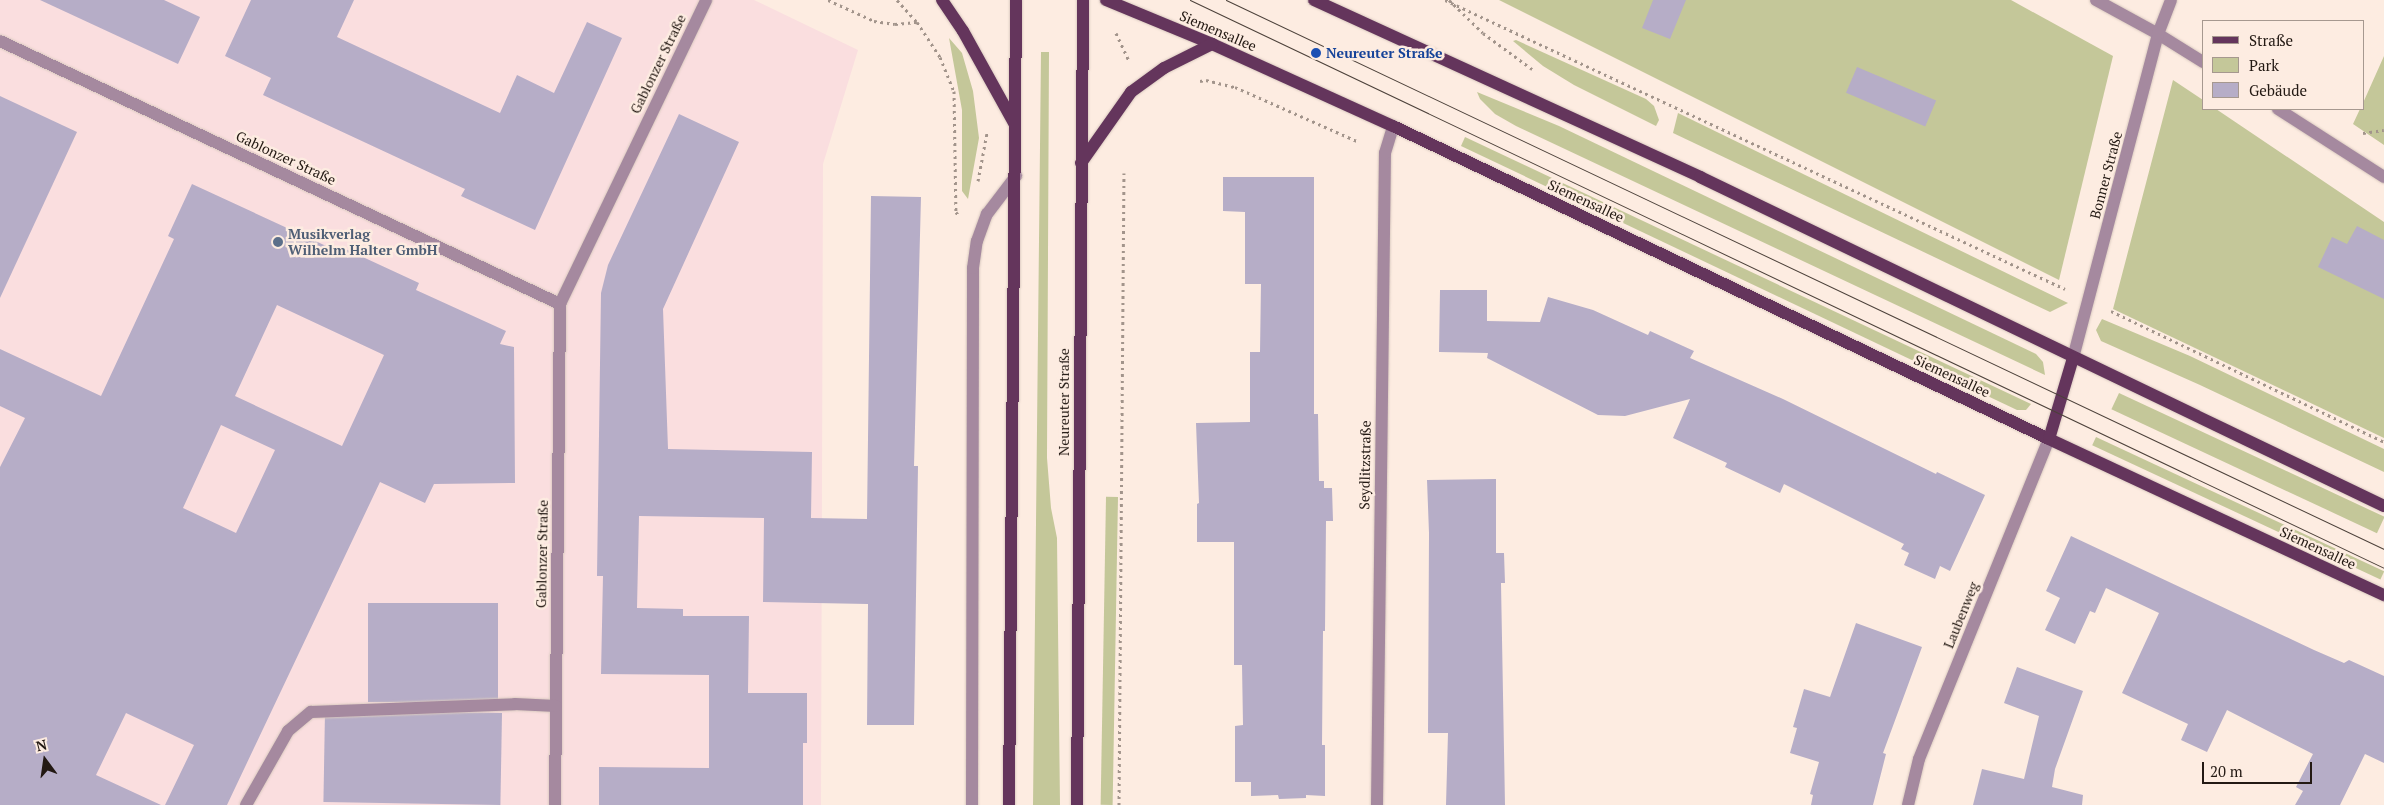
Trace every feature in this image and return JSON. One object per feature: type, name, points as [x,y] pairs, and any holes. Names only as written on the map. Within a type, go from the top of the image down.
[{"type":"main road","points":[[942,0],[963,31],[1015,127]]},
{"type":"main road","points":[[1009,805],[1016,176],[1016,0]]},
{"type":"main road","name":"Neureuter Straße","points":[[1077,805],[1083,0]]},
{"type":"main road","name":"Siemensallee","points":[[1106,0],[1212,44],[1393,126],[2049,439],[2384,595]]},
{"type":"main road","points":[[1314,0],[1456,67],[1700,177],[2384,506]]},
{"type":"main road","points":[[1081,163],[1131,92],[1164,68],[1212,44]]},
{"type":"main road","points":[[2049,439],[2074,358]]},
{"type":"street","name":"Gablonzer Straße","points":[[555,805],[560,304],[706,0]]},
{"type":"street","points":[[2096,0],[2158,34],[2202,61]]},
{"type":"street","name":"Bonner Straße","points":[[2074,358],[2158,34],[2172,0]]},
{"type":"street","name":"Gablonzer Straße","points":[[0,41],[560,304]]},
{"type":"street","points":[[2280,110],[2384,177]]},
{"type":"street","name":"Seydlitzstraße","points":[[1377,805],[1385,153],[1393,126]]},
{"type":"street","points":[[972,805],[972,268],[977,241],[987,214],[1016,176]]},
{"type":"street","name":"Laubenweg","points":[[1908,805],[1919,759],[2049,439]]},
{"type":"street","points":[[246,805],[288,731],[311,712],[516,704],[556,706]]},
{"type":"path","points":[[828,0],[874,20],[895,24],[917,22]]},
{"type":"path","points":[[897,0],[917,22],[940,56],[954,91],[956,212],[964,223]]},
{"type":"path","points":[[1444,0],[1449,0],[2384,442]]},
{"type":"path","points":[[1449,0],[1483,33],[1529,68]]},
{"type":"path","points":[[1197,81],[1206,80],[1235,87],[1385,153]]},
{"type":"path","points":[[976,188],[988,130]]},
{"type":"path","points":[[1119,805],[1124,173]]},
{"type":"shaded area","points":[[0,0],[754,0],[858,50],[823,164],[821,805],[0,805]]},
{"type":"green space","points":[[1499,0],[2011,0],[2113,56],[2059,280]]},
{"type":"green space","points":[[949,38],[962,53],[973,91],[979,138],[968,199],[962,191],[962,110]]},
{"type":"green space","points":[[1516,40],[1646,99],[1654,106],[1659,120],[1656,126],[1574,85],[1543,66],[1513,41]]},
{"type":"green space","points":[[1041,52],[1049,52],[1047,458],[1051,508],[1057,538],[1060,805],[1033,805]]},
{"type":"green space","points":[[2384,56],[2384,145],[2353,124],[2360,110],[2364,110],[2364,101]]},
{"type":"green space","points":[[2173,80],[2202,99],[2202,110],[2217,110],[2384,222],[2384,438],[2113,309]]},
{"type":"green space","points":[[1477,92],[1559,126],[2036,354],[2043,362],[2045,375],[1516,126],[1495,114],[1480,99]]},
{"type":"green space","points":[[1678,113],[2068,303],[2050,312],[1673,133]]},
{"type":"green space","points":[[1465,137],[2031,404],[2026,410],[2017,410],[1461,146]]},
{"type":"green space","points":[[2102,319],[2190,356],[2384,449],[2384,472],[2200,385],[2101,341],[2096,330]]},
{"type":"green space","points":[[2119,393],[2384,517],[2377,533],[2111,409]]},
{"type":"green space","points":[[2096,437],[2384,571],[2380,580],[2092,445]]},
{"type":"green space","points":[[1106,497],[1118,497],[1113,805],[1101,805]]},
{"type":"building","points":[[40,0],[164,0],[200,17],[178,64]]},
{"type":"building","points":[[251,0],[354,0],[337,37],[500,113],[517,75],[554,93],[587,22],[622,38],[535,230],[461,196],[465,189],[263,95],[271,78],[225,56]]},
{"type":"building","points":[[1653,0],[1686,0],[1670,39],[1642,28]]},
{"type":"building","points":[[1857,67],[1936,101],[1925,126],[1846,93]]},
{"type":"building","points":[[0,96],[77,132],[0,298]]},
{"type":"building","points":[[679,114],[739,142],[663,309],[668,449],[812,452],[811,518],[867,519],[871,196],[921,197],[914,466],[918,466],[914,725],[867,725],[868,604],[763,602],[764,518],[639,516],[637,608],[683,609],[683,616],[749,616],[748,693],[807,693],[807,743],[803,743],[803,805],[599,805],[599,767],[709,768],[709,675],[601,674],[603,576],[597,576],[601,293],[608,265]]},
{"type":"building","points":[[1223,177],[1314,177],[1314,414],[1318,414],[1319,481],[1324,481],[1324,488],[1332,488],[1333,521],[1326,521],[1322,745],[1325,745],[1325,796],[1306,795],[1306,798],[1279,799],[1278,795],[1251,796],[1251,782],[1235,782],[1235,726],[1243,725],[1242,665],[1234,665],[1234,542],[1197,542],[1197,504],[1199,503],[1196,423],[1250,422],[1250,352],[1260,352],[1261,284],[1245,284],[1245,212],[1223,211]]},
{"type":"building","points":[[192,184],[337,251],[339,246],[419,283],[416,290],[506,331],[500,344],[514,347],[515,483],[434,484],[425,503],[380,482],[227,805],[165,805],[194,745],[126,713],[96,775],[161,805],[0,805],[0,467],[25,418],[0,406],[0,349],[101,396],[174,239],[168,236]],"holes":[[[277,305],[384,355],[342,446],[235,396]],[[221,425],[275,450],[236,533],[183,508]]]},
{"type":"building","points":[[2357,226],[2384,240],[2384,299],[2318,267],[2332,237],[2347,244]]},
{"type":"building","points":[[1440,290],[1487,290],[1487,321],[1540,322],[1548,297],[1593,310],[1648,335],[1650,331],[1694,351],[1690,358],[1783,399],[1936,474],[1937,472],[1985,495],[1950,571],[1940,566],[1935,579],[1904,565],[1909,553],[1901,549],[1904,544],[1784,484],[1780,493],[1725,467],[1727,463],[1673,438],[1690,399],[1625,416],[1598,415],[1487,358],[1488,353],[1439,352]]},
{"type":"building","points":[[1496,479],[1496,553],[1504,553],[1505,583],[1501,583],[1505,805],[1446,805],[1448,733],[1428,733],[1429,533],[1427,480]]},
{"type":"building","points":[[2071,536],[2314,650],[2344,663],[2349,660],[2384,676],[2384,763],[2365,754],[2340,805],[2295,805],[2303,791],[2296,787],[2313,754],[2227,710],[2207,752],[2181,740],[2188,724],[2122,693],[2159,613],[2106,588],[2095,613],[2090,611],[2075,644],[2045,630],[2060,598],[2046,591]]},
{"type":"building","points":[[368,603],[498,603],[498,702],[368,702]]},
{"type":"building","points":[[1856,623],[1922,647],[1883,753],[1886,754],[1873,805],[1811,805],[1813,795],[1810,794],[1819,762],[1790,753],[1797,728],[1793,727],[1804,689],[1830,697]]},
{"type":"building","points":[[2017,667],[2083,691],[2055,769],[2052,787],[2083,795],[2082,805],[1973,805],[1982,769],[2024,779],[2039,716],[2004,703]]},
{"type":"building","points":[[325,710],[502,713],[500,805],[323,802]]},
{"type":"tram line","points":[[1190,0],[2384,568]]},
{"type":"tram line","points":[[1226,0],[2384,549]]},
{"type":"place","name":"Neureuter Straße","points":[[1316,53]]},
{"type":"place","name":"Musikverlag Wilhelm Halter GmbH","points":[[278,242]]}]
